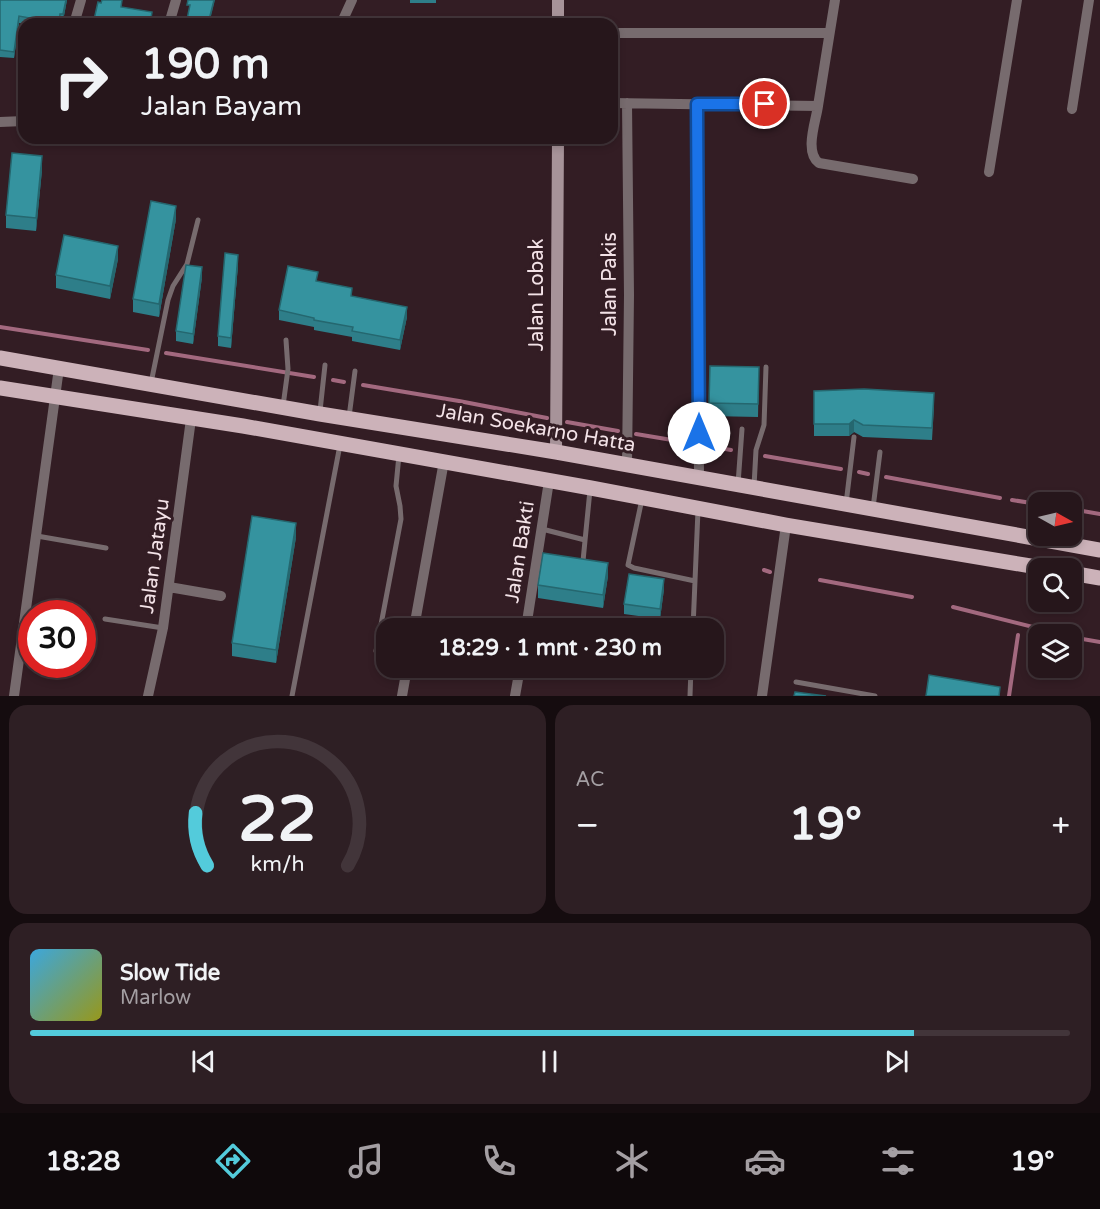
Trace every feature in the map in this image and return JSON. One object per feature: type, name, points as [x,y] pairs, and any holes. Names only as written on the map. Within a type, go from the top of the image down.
[{"type":"main road","points":[[558,0],[558,18]]},
{"type":"main road","name":"Jalan Lobak","points":[[556,452],[558,144]]},
{"type":"main road","name":"Jalan Soekarno Hatta","points":[[0,358],[283,408],[556,452],[1100,550]]},
{"type":"main road","points":[[0,388],[444,461],[786,525],[1028,565]]},
{"type":"main road","points":[[1082,575],[1100,578]]},
{"type":"street","points":[[76,18],[81,0]]},
{"type":"street","points":[[171,18],[176,0]]},
{"type":"street","points":[[344,18],[352,0]]},
{"type":"street","points":[[835,0],[811,147],[815,160],[819,163],[913,179]]},
{"type":"street","points":[[989,172],[1017,0]]},
{"type":"street","points":[[1072,109],[1089,0]]},
{"type":"street","points":[[618,33],[829,33]]},
{"type":"street","points":[[618,102],[818,106]]},
{"type":"street","name":"Jalan Pakis","points":[[627,103],[629,295],[627,465]]},
{"type":"street","points":[[697,104],[699,478]]},
{"type":"street","points":[[0,122],[18,121]]},
{"type":"street","points":[[14,696],[59,368]]},
{"type":"street","name":"Jalan Jatayu","points":[[148,696],[163,628],[191,419]]},
{"type":"street","points":[[416,618],[444,461]]},
{"type":"street","name":"Jalan Bakti","points":[[528,618],[549,482]]},
{"type":"street","points":[[762,696],[786,525]]},
{"type":"street","points":[[169,587],[221,596]]},
{"type":"street","points":[[402,696],[405,678]]},
{"type":"street","points":[[515,696],[518,678]]},
{"type":"lane","points":[[151,385],[168,300],[187,264],[198,220]]},
{"type":"lane","points":[[283,408],[288,371],[286,340]]},
{"type":"lane","points":[[320,414],[325,365]]},
{"type":"lane","points":[[754,488],[756,450],[764,424],[766,367]]},
{"type":"lane","points":[[349,418],[355,370]]},
{"type":"lane","points":[[738,485],[742,429]]},
{"type":"lane","points":[[846,505],[854,437]]},
{"type":"lane","points":[[292,696],[340,444]]},
{"type":"lane","points":[[873,510],[880,452]]},
{"type":"lane","points":[[382,618],[401,519],[396,486],[400,454]]},
{"type":"lane","points":[[583,561],[591,488]]},
{"type":"lane","points":[[642,498],[628,565],[695,581]]},
{"type":"lane","points":[[693,618],[698,508]]},
{"type":"lane","points":[[542,530],[585,540]]},
{"type":"lane","points":[[35,536],[106,548]]},
{"type":"lane","points":[[105,619],[163,628]]},
{"type":"lane","points":[[690,696],[691,678]]},
{"type":"lane","points":[[796,682],[875,696]]},
{"type":"building","points":[[0,0],[66,0],[63,14],[60,14],[60,18],[19,16],[14,52],[0,50]]},
{"type":"building","points":[[102,0],[122,0],[121,7],[152,12],[151,18],[94,18],[98,2],[101,3]]},
{"type":"building","points":[[188,0],[214,0],[210,18],[187,18],[190,5],[187,5]]},
{"type":"building","points":[[12,153],[42,156],[36,218],[6,215]]},
{"type":"building","points":[[151,201],[176,206],[159,304],[133,299]]},
{"type":"building","points":[[64,235],[118,246],[110,286],[56,275]]},
{"type":"building","points":[[225,253],[238,255],[231,338],[218,336]]},
{"type":"building","points":[[186,265],[202,267],[193,334],[176,331]]},
{"type":"building","points":[[288,266],[318,272],[316,281],[352,288],[351,296],[407,307],[400,340],[352,331],[353,327],[314,320],[314,318],[279,310]]},
{"type":"building","points":[[710,366],[759,367],[758,404],[709,403]]},
{"type":"building","points":[[864,389],[934,393],[932,428],[863,425],[854,420],[849,424],[814,424],[814,391]]},
{"type":"building","points":[[252,516],[296,523],[276,650],[232,643]]},
{"type":"building","points":[[543,553],[608,563],[603,595],[538,585]]},
{"type":"building","points":[[629,574],[664,579],[660,609],[624,604]]},
{"type":"building","points":[[929,675],[1000,687],[999,696],[926,696]]},
{"type":"building","points":[[795,692],[826,696],[794,696]]},
{"type":"waterway","points":[[0,327],[148,350]]},
{"type":"waterway","points":[[166,353],[314,377]]},
{"type":"waterway","points":[[333,380],[344,382]]},
{"type":"waterway","points":[[363,385],[547,418]]},
{"type":"waterway","points":[[567,422],[618,431]]},
{"type":"waterway","points":[[636,434],[690,443]]},
{"type":"waterway","points":[[708,446],[731,450]]},
{"type":"waterway","points":[[765,456],[841,469]]},
{"type":"waterway","points":[[859,472],[868,474]]},
{"type":"waterway","points":[[886,477],[1000,498]]},
{"type":"waterway","points":[[1012,500],[1028,502]]},
{"type":"waterway","points":[[1082,511],[1100,514]]},
{"type":"waterway","points":[[764,570],[770,572]]},
{"type":"waterway","points":[[820,580],[912,597]]},
{"type":"waterway","points":[[953,607],[1028,626]]},
{"type":"waterway","points":[[1009,696],[1018,635]]},
{"type":"waterway","points":[[1082,639],[1100,642]]},
{"type":"route","points":[[699,433],[697,104],[765,104]]}]
